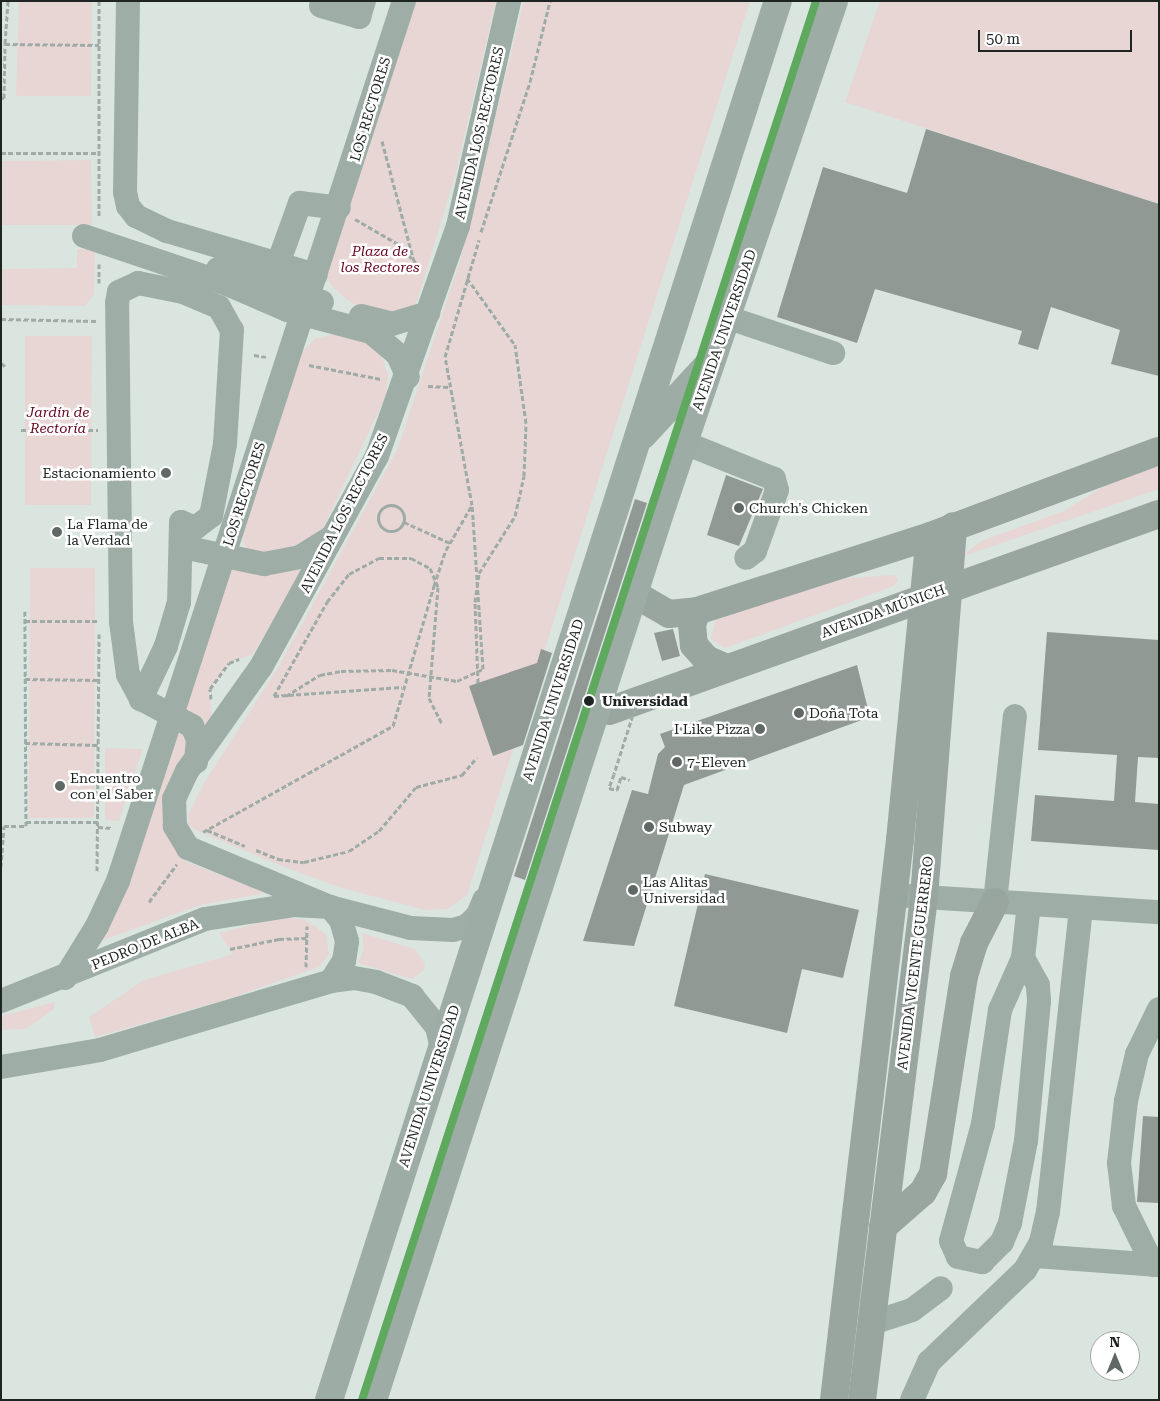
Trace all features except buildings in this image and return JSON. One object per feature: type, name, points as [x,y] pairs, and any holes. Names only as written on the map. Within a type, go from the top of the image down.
[{"type":"highway","name":"AVENIDA UNIVERSIDAD","points":[[329,1400],[497,871],[638,440],[778,1]]},
{"type":"highway","name":"AVENIDA UNIVERSIDAD","points":[[373,1400],[685,443],[729,318],[834,1]]},
{"type":"highway","points":[[638,440],[715,358]]},
{"type":"main road","points":[[643,599],[669,614],[697,611],[942,531],[1159,451]]},
{"type":"main road","name":"AVENIDA MÚNICH","points":[[610,706],[1159,514]]},
{"type":"main road","name":"AVENIDA VICENTE GUERRERO","points":[[862,1400],[924,897],[937,591],[942,531]]},
{"type":"main road","name":"AVENIDA VICENTE GUERRERO","points":[[834,1400],[894,895],[937,591]]},
{"type":"main road","points":[[697,611],[692,624],[694,646],[706,660],[724,667]]},
{"type":"main road","points":[[883,1227],[923,1192],[933,1174],[964,976],[974,943],[995,902]]},
{"type":"street","points":[[128,1],[125,192],[128,206],[136,216],[167,231],[279,261],[316,275]]},
{"type":"street","name":"LOS RECTORES","points":[[65,978],[97,926],[118,881],[177,719],[223,558],[339,208],[366,116],[404,1]]},
{"type":"street","name":"AVENIDA LOS RECTORES","points":[[330,907],[199,854],[182,842],[175,826],[174,799],[196,762],[261,667],[377,456],[458,226],[509,1]]},
{"type":"street","points":[[321,6],[361,9],[393,35]]},
{"type":"street","points":[[279,261],[300,203],[339,208]]},
{"type":"street","points":[[405,381],[398,355],[382,337],[305,306],[114,234],[101,231],[84,236],[227,284],[243,294],[305,306],[392,324],[428,314]]},
{"type":"street","points":[[141,699],[166,646],[177,609],[183,547],[181,522],[195,528],[211,516],[225,444],[232,330],[219,307],[192,296],[138,283],[128,284],[119,292],[117,303],[121,622],[128,674],[141,699],[177,719],[197,734],[196,762]]},
{"type":"street","points":[[729,318],[833,353]]},
{"type":"street","points":[[685,443],[774,479],[776,490],[755,552],[746,558]]},
{"type":"street","points":[[183,547],[254,564],[282,562],[317,549],[334,536]]},
{"type":"street","points":[[995,902],[1015,716]]},
{"type":"street","name":"PEDRO DE ALBA","points":[[1,1001],[65,978],[151,938],[205,919],[278,906],[330,907],[411,928],[453,930],[467,926],[478,915],[497,871]]},
{"type":"street","points":[[894,895],[1159,912]]},
{"type":"street","points":[[1023,958],[1038,985],[1039,1001],[1024,1163],[1010,1223],[1002,1242],[982,1262],[958,1257],[951,1241],[982,1124],[1000,1010],[1011,977],[1023,958],[1029,904]]},
{"type":"street","points":[[330,907],[341,920],[347,941],[344,961],[331,980]]},
{"type":"street","points":[[912,1400],[929,1362],[1035,1256],[1048,1212],[1081,908]]},
{"type":"street","points":[[1,1066],[100,1050],[331,980],[376,982],[412,996],[437,1027],[442,1049]]},
{"type":"street","points":[[1156,1265],[1124,1206],[1119,1163],[1126,1101],[1137,1054],[1159,1009]]},
{"type":"street","points":[[1035,1256],[1156,1265]]},
{"type":"street","points":[[872,1323],[912,1310],[941,1288]]},
{"type":"path","points":[[1,98],[4,98],[8,1]]},
{"type":"path","points":[[99,1],[99,160]]},
{"type":"path","points":[[286,696],[330,673],[380,669],[457,681],[483,669],[472,505],[444,357],[466,278],[530,82],[550,1]]},
{"type":"path","points":[[5,44],[99,45]]},
{"type":"path","points":[[366,116],[386,146],[414,261]]},
{"type":"path","points":[[1,154],[99,153]]},
{"type":"path","points":[[339,208],[398,244],[427,275]]},
{"type":"path","points":[[466,278],[516,345],[526,423],[524,476],[511,523],[479,573],[475,602],[478,683]]},
{"type":"path","points":[[1,320],[99,321]]},
{"type":"path","points":[[254,354],[271,358]]},
{"type":"path","points":[[1,363],[6,367]]},
{"type":"path","points":[[306,364],[449,387]]},
{"type":"path","points":[[21,430],[99,430]]},
{"type":"path","points":[[199,836],[207,829],[394,726],[406,673],[450,543],[472,505]]},
{"type":"path","points":[[404,522],[399,529],[386,530],[378,520],[379,512],[385,506],[398,507],[404,522],[450,543]]},
{"type":"path","points":[[402,687],[274,696],[327,602],[350,574],[379,558],[411,558],[430,568],[438,587],[429,698],[442,723]]},
{"type":"path","points":[[1,868],[4,826],[26,826],[25,611]]},
{"type":"path","points":[[25,620],[99,621]]},
{"type":"path","points":[[177,719],[211,700],[210,689],[229,663],[245,657]]},
{"type":"path","points":[[25,679],[99,680]]},
{"type":"path","points":[[610,706],[635,708],[609,788],[617,790],[621,777],[630,780]]},
{"type":"path","points":[[25,743],[98,745]]},
{"type":"path","points":[[207,829],[278,859],[319,861],[370,839],[416,787],[462,775],[477,757]]},
{"type":"path","points":[[26,822],[98,822],[97,881]]},
{"type":"path","points":[[98,827],[119,828]]},
{"type":"path","points":[[149,902],[181,859]]},
{"type":"path","points":[[306,973],[307,926]]},
{"type":"path","points":[[230,949],[280,939],[307,938]]},
{"type":"green space","points":[[19,1],[92,1],[91,96],[16,96]]},
{"type":"green space","name":"Plaza de los Rectores","points":[[415,1],[496,1],[455,176],[417,301],[410,309],[397,314],[362,308],[347,300],[332,286],[325,273]]},
{"type":"green space","points":[[524,1],[750,1],[467,895],[448,909],[425,910],[342,888],[284,867],[196,830],[189,825],[188,815],[204,783],[279,666],[398,448],[460,261]]},
{"type":"green space","points":[[880,1],[1159,1],[1159,204],[845,102]]},
{"type":"green space","points":[[91,160],[92,225],[1,225],[1,161]]},
{"type":"green space","points":[[77,249],[95,249],[94,294],[85,306],[1,305],[1,269],[77,268]]},
{"type":"green space","points":[[334,334],[361,338],[379,350],[388,374],[386,396],[320,534],[273,554],[247,550],[240,533],[300,355],[315,339]]},
{"type":"green space","name":"Jardín de Rectoría","points":[[25,336],[92,336],[91,505],[25,505]]},
{"type":"green space","points":[[1159,461],[1159,489],[961,557],[981,541],[1064,511],[1125,473]]},
{"type":"green space","points":[[228,563],[303,570],[253,654],[229,663],[210,689],[212,720],[201,736],[179,715]]},
{"type":"green space","points":[[30,568],[95,568],[94,818],[29,818]]},
{"type":"green space","points":[[893,575],[898,579],[894,586],[725,648],[711,639],[716,618],[827,580]]},
{"type":"green space","points":[[177,722],[192,739],[165,797],[164,831],[187,862],[266,893],[200,905],[103,940],[101,936]]},
{"type":"green space","points":[[105,748],[143,749],[119,821],[105,820]]},
{"type":"green space","points":[[285,917],[305,920],[326,934],[329,954],[319,967],[228,999],[95,1037],[89,1017],[144,980],[233,954],[219,933]]},
{"type":"green space","points":[[362,933],[415,949],[425,964],[424,970],[412,979],[358,963],[364,949]]},
{"type":"green space","points":[[55,1002],[54,1009],[26,1029],[1,1030],[1,1016]]},
{"type":"transit line","points":[[362,1400],[816,1]]},
{"type":"place","name":"Estacionamiento","points":[[166,473]]},
{"type":"place","name":"Church's Chicken","points":[[739,508]]},
{"type":"place","name":"La Flama de la Verdad","points":[[57,532]]},
{"type":"place","name":"Universidad","points":[[589,701]]},
{"type":"place","name":"Doña Tota","points":[[799,713]]},
{"type":"place","name":"I Like Pizza","points":[[760,729]]},
{"type":"place","name":"7-Eleven","points":[[677,762]]},
{"type":"place","name":"Encuentro con el Saber","points":[[60,786]]},
{"type":"place","name":"Subway","points":[[649,827]]},
{"type":"place","name":"Las Alitas Universidad","points":[[633,890]]}]
